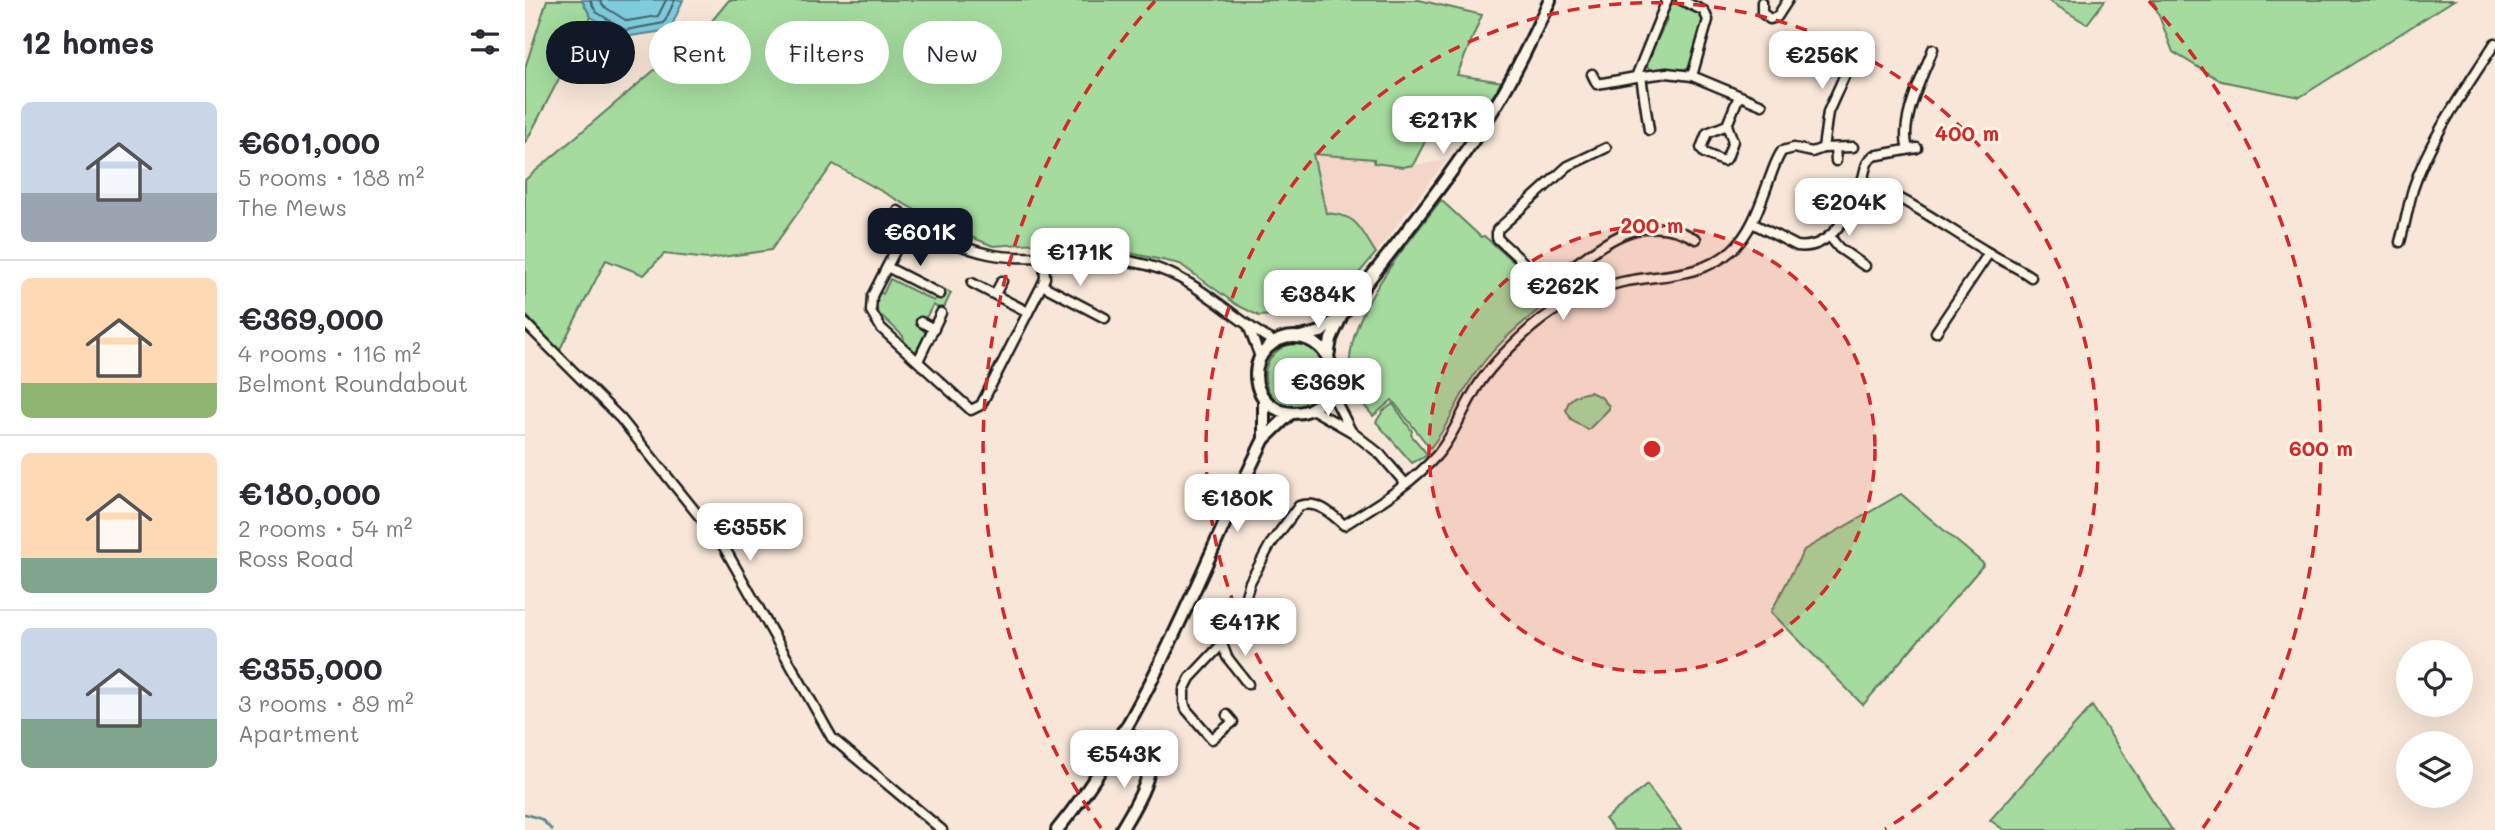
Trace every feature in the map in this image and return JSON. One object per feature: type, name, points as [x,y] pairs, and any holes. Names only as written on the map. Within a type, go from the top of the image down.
[{"type":"main road","points":[[1328,357],[1331,340],[1342,315],[1458,162],[1492,112],[1550,0]]},
{"type":"main road","points":[[1300,337],[1317,344],[1328,357],[1332,370],[1330,390],[1321,403],[1312,409],[1290,414],[1277,410],[1264,400],[1258,389],[1255,379],[1260,357],[1274,342],[1287,337],[1321,332],[1342,315]]},
{"type":"main road","points":[[1264,400],[1265,439]]},
{"type":"main road","points":[[1057,830],[1093,782],[1123,731],[1265,439],[1290,414]]},
{"type":"main road","points":[[1121,830],[1142,789],[1151,760],[1147,746],[1123,731]]},
{"type":"street","points":[[1649,130],[1639,77],[1667,0]]},
{"type":"street","points":[[1681,0],[1704,11],[1709,20],[1692,76]]},
{"type":"street","points":[[1762,2],[1762,13],[1770,19],[1777,17],[1789,0]]},
{"type":"street","points":[[1823,148],[1828,112],[1847,71],[1852,39]]},
{"type":"street","points":[[2400,242],[2413,188],[2429,153],[2495,43]]},
{"type":"street","points":[[1752,223],[1797,246],[1813,245],[1831,237],[1847,213],[1862,181],[1864,167],[1873,156],[1913,148],[1905,131],[1933,49]]},
{"type":"street","points":[[1836,58],[1848,62]]},
{"type":"street","points":[[1592,74],[1597,84],[1667,73],[1692,76],[1762,105]]},
{"type":"street","points":[[1727,125],[1707,133],[1701,148],[1704,153],[1723,161],[1727,158],[1733,141],[1727,125],[1739,96]]},
{"type":"street","points":[[1227,715],[1233,722],[1213,739],[1187,709],[1183,696],[1191,678],[1222,644],[1242,609],[1249,582],[1270,545],[1299,506],[1305,504],[1321,507],[1344,525],[1376,505],[1437,456],[1449,440],[1480,382],[1533,326],[1561,305],[1603,287],[1698,271],[1720,260],[1733,249],[1752,223],[1782,151],[1794,148],[1812,152],[1823,148],[1853,147]]},
{"type":"street","points":[[1561,305],[1547,284],[1497,238],[1497,230],[1568,166],[1606,148]]},
{"type":"street","points":[[1835,148],[1836,161]]},
{"type":"street","points":[[1862,181],[1884,189],[2031,276]]},
{"type":"street","points":[[898,211],[943,239],[989,254],[1105,258],[1147,265],[1175,274],[1221,303],[1249,328],[1274,342]]},
{"type":"street","points":[[911,220],[872,296],[871,311],[881,328],[967,407],[974,410],[981,405],[1042,285],[1045,278],[1044,257]]},
{"type":"street","points":[[1547,284],[1613,238],[1637,228],[1658,226],[1674,229],[1696,240]]},
{"type":"street","points":[[1831,237],[1839,248],[1865,266]]},
{"type":"street","points":[[1936,332],[1989,253]]},
{"type":"street","points":[[887,267],[940,294]]},
{"type":"street","points":[[995,294],[1002,281]]},
{"type":"street","points":[[972,283],[1028,312]]},
{"type":"street","points":[[1042,285],[1105,318]]},
{"type":"street","points":[[918,361],[941,313]]},
{"type":"street","points":[[921,322],[934,329]]},
{"type":"street","points":[[525,323],[621,419],[724,547],[832,737],[942,830]]},
{"type":"street","points":[[1249,328],[1260,357]]},
{"type":"street","points":[[1330,390],[1352,432]]},
{"type":"street","points":[[1312,409],[1352,432],[1380,454],[1405,483]]},
{"type":"street","points":[[1222,644],[1227,657],[1248,684]]},
{"type":"shaded area","points":[[1312,154],[1375,159],[1374,162],[1403,167],[1446,160],[1376,253],[1354,220],[1342,213],[1326,213]]},
{"type":"green space","points":[[547,0],[582,0],[591,17],[589,21],[546,21],[546,84],[556,84],[525,144],[525,68]]},
{"type":"green space","points":[[729,0],[1419,0],[1482,15],[1457,75],[1503,82],[1474,122],[1437,118],[1413,165],[1403,167],[1374,163],[1374,159],[1313,154],[1326,213],[1337,214],[1357,224],[1376,253],[1326,312],[1259,316],[1237,305],[1180,264],[1107,248],[1037,243],[993,246],[942,225],[833,164],[771,250],[708,259],[664,254],[644,275],[606,260],[559,351],[525,314],[525,180],[649,75],[649,84],[751,84],[751,21],[712,21]]},
{"type":"green space","points":[[1677,0],[1699,9],[1706,18],[1696,48],[1698,50],[1695,61],[1690,68],[1651,70],[1645,64],[1667,20],[1665,17],[1673,1]]},
{"type":"green space","points":[[2047,0],[2105,0],[2087,24]]},
{"type":"green space","points":[[2153,0],[2454,0],[2300,97],[2221,81],[2173,52]]},
{"type":"green space","points":[[1441,200],[1539,284],[1538,287],[1548,302],[1515,329],[1486,360],[1430,448],[1392,400],[1373,416],[1353,389],[1350,361],[1354,336],[1377,286]]},
{"type":"green space","points":[[890,279],[934,301],[942,288],[951,293],[943,310],[933,305],[925,319],[918,320],[917,324],[926,333],[915,353],[905,344],[903,336],[882,316],[878,317],[875,301],[879,292],[883,294]]},
{"type":"green space","points":[[1291,344],[1303,344],[1320,353],[1327,364],[1327,388],[1320,399],[1303,408],[1291,408],[1279,403],[1270,394],[1265,382],[1265,370],[1270,358],[1279,349]]},
{"type":"green space","points":[[1590,392],[1601,397],[1609,409],[1588,430],[1571,419],[1566,410],[1574,397]]},
{"type":"green space","points":[[1393,404],[1412,431],[1411,435],[1428,455],[1412,463],[1376,422],[1383,411]]},
{"type":"green space","points":[[1901,494],[1984,564],[1863,705],[1771,612],[1804,550]]},
{"type":"green space","points":[[2092,706],[2172,830],[2004,830],[1990,820]]},
{"type":"green space","points":[[1647,785],[1681,830],[1614,830],[1605,819]]},
{"type":"water","points":[[582,0],[683,0],[674,21],[649,21],[649,33],[635,35],[635,21],[598,21],[591,17]]},
{"type":"waterway","points":[[525,814],[541,819],[552,830]]}]
